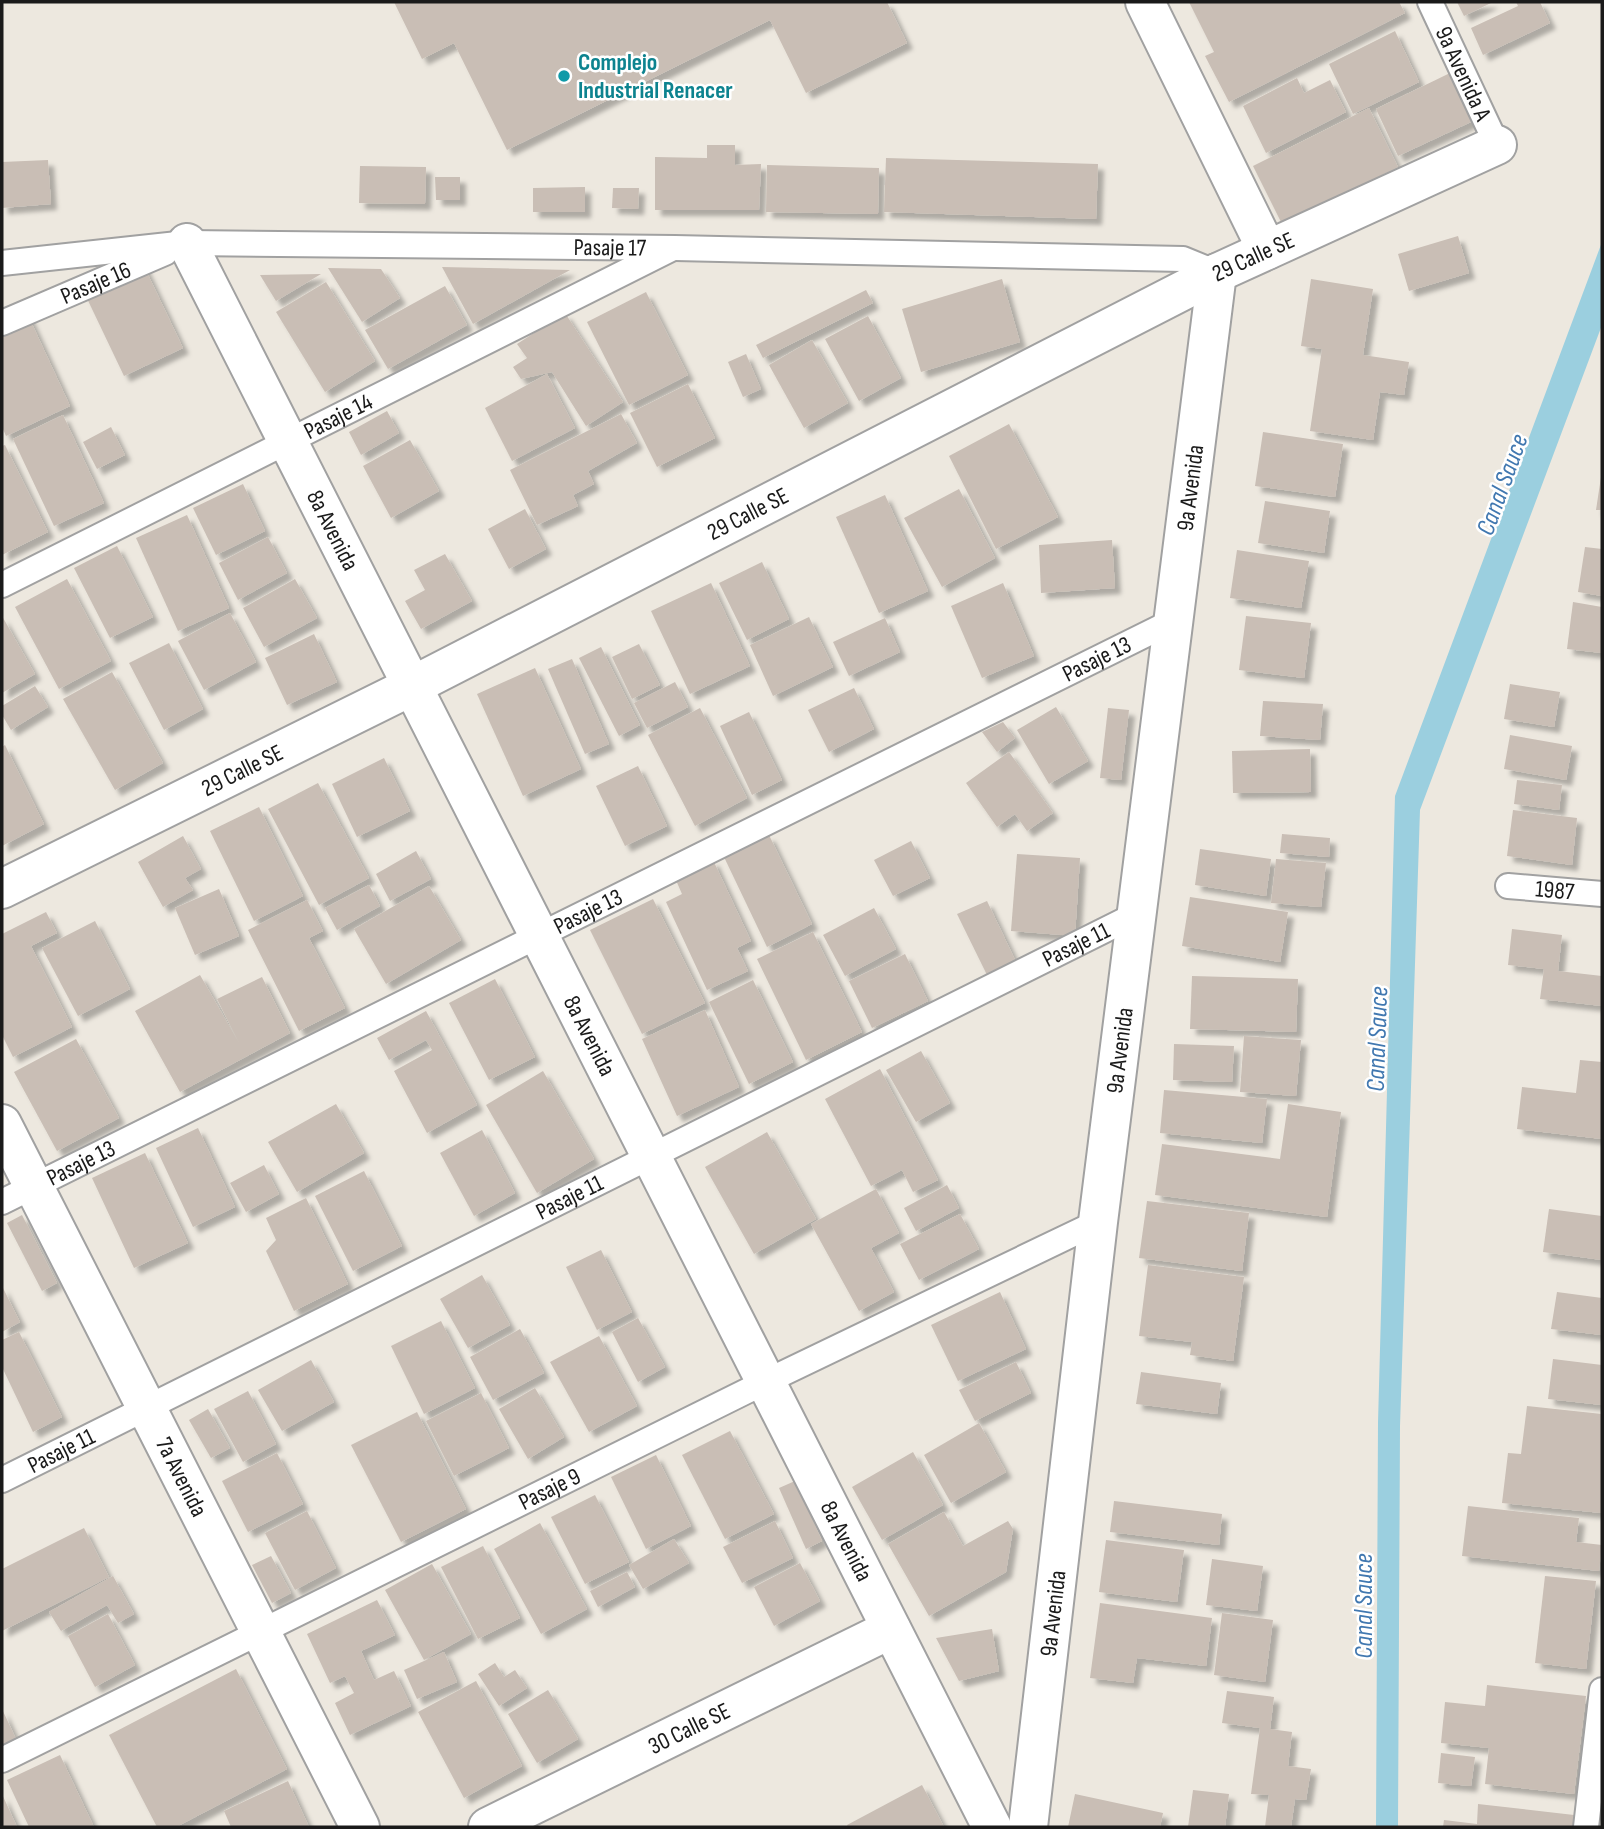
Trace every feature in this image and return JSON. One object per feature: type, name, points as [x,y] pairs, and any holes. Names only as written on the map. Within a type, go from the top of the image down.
[{"type":"street","points":[[1145,2],[1266,250]]},
{"type":"street","name":"29 Calle SE","points":[[2,889],[412,686],[1217,273],[1497,145]]},
{"type":"street","name":"8a Avenida","points":[[187,243],[992,1827]]},
{"type":"street","name":"9a Avenida","points":[[1028,1827],[1098,1222],[1217,273]]},
{"type":"street","name":"7a Avenida","points":[[2,1124],[18,1194],[146,1408],[360,1827]]},
{"type":"street","name":"30 Calle SE","points":[[488,1827],[891,1629]]},
{"type":"lane","name":"9a Avenida A","points":[[1430,2],[1497,145]]},
{"type":"lane","name":"Pasaje 17","points":[[2,263],[187,243],[675,247],[1183,259],[1217,273]]},
{"type":"lane","name":"Pasaje 16","points":[[2,323],[187,243]]},
{"type":"lane","name":"Pasaje 14","points":[[2,585],[675,247]]},
{"type":"lane","name":"Pasaje 13","points":[[18,1194],[1173,621]]},
{"type":"lane","name":"1987","points":[[1508,886],[1602,894]]},
{"type":"lane","name":"Pasaje 11","points":[[2,1480],[1137,914]]},
{"type":"lane","name":"Pasaje 9","points":[[2,1760],[765,1382],[1098,1222]]},
{"type":"lane","points":[[1586,1827],[1602,1690]]},
{"type":"water","points":[[1602,242],[1602,325],[1420,810],[1400,1426],[1398,1827],[1376,1827],[1378,1423],[1395,796]]},
{"type":"building","name":"Complejo Industrial Renacer","points":[[394,2],[887,2],[907,43],[806,93],[770,20],[507,150],[454,43],[422,59]]},
{"type":"building","points":[[1189,2],[1399,2],[1405,13],[1229,102],[1205,56],[1214,52]]},
{"type":"building","points":[[1457,2],[1493,2],[1464,16]]},
{"type":"building","points":[[1516,2],[1540,2],[1550,23],[1483,55],[1471,28],[1518,6]]},
{"type":"building","points":[[1395,31],[1419,82],[1353,114],[1329,64]]},
{"type":"building","points":[[1450,73],[1473,121],[1398,156],[1376,109]]},
{"type":"building","points":[[1297,78],[1304,93],[1330,80],[1346,112],[1266,153],[1243,106]]},
{"type":"building","points":[[1369,108],[1398,167],[1282,224],[1253,166]]},
{"type":"building","points":[[707,145],[735,145],[735,165],[761,164],[759,210],[655,210],[655,157],[707,158]]},
{"type":"building","points":[[886,158],[1098,164],[1096,219],[884,212]]},
{"type":"building","points":[[48,160],[51,204],[2,208],[2,162]]},
{"type":"building","points":[[767,165],[879,168],[878,214],[766,212]]},
{"type":"building","points":[[360,166],[426,167],[425,204],[359,203]]},
{"type":"building","points":[[435,177],[460,177],[460,200],[436,200]]},
{"type":"building","points":[[585,187],[585,212],[533,212],[533,188]]},
{"type":"building","points":[[613,188],[639,188],[638,209],[612,208]]},
{"type":"building","points":[[1458,236],[1469,273],[1409,291],[1398,254]]},
{"type":"building","points":[[141,260],[183,348],[124,376],[82,288]]},
{"type":"building","points":[[442,267],[570,270],[473,324]]},
{"type":"building","points":[[328,268],[381,269],[400,298],[362,322]]},
{"type":"building","points":[[321,274],[276,301],[260,275]]},
{"type":"building","points":[[1002,279],[1020,342],[921,372],[902,309]]},
{"type":"building","points":[[1311,279],[1373,289],[1363,355],[1409,362],[1404,395],[1380,392],[1373,440],[1310,431],[1322,349],[1301,346]]},
{"type":"building","points":[[326,282],[375,361],[325,392],[276,312]]},
{"type":"building","points":[[445,286],[467,325],[388,369],[365,330]]},
{"type":"building","points":[[866,290],[873,303],[763,358],[756,345]]},
{"type":"building","points":[[646,292],[688,375],[629,405],[587,322]]},
{"type":"building","points":[[26,311],[70,406],[6,436],[2,427],[2,322]]},
{"type":"building","points":[[565,313],[623,402],[586,426],[552,372],[521,379],[513,367],[527,358],[517,344]]},
{"type":"building","points":[[868,316],[901,378],[859,401],[825,339]]},
{"type":"building","points":[[812,340],[848,403],[804,428],[769,365]]},
{"type":"building","points":[[746,354],[761,389],[743,397],[728,362]]},
{"type":"building","points":[[547,374],[575,428],[512,461],[485,408]]},
{"type":"building","points":[[688,384],[715,438],[657,467],[630,413]]},
{"type":"building","points":[[387,411],[399,433],[361,455],[349,432]]},
{"type":"building","points":[[621,414],[637,443],[588,471],[594,484],[573,495],[578,506],[537,525],[510,470]]},
{"type":"building","points":[[63,415],[104,503],[54,526],[13,439]]},
{"type":"building","points":[[1009,424],[1058,517],[996,549],[949,456]]},
{"type":"building","points":[[111,427],[125,455],[97,469],[83,442]]},
{"type":"building","points":[[1263,432],[1343,444],[1335,497],[1255,486]]},
{"type":"building","points":[[410,440],[439,491],[391,518],[363,466]]},
{"type":"building","points":[[5,445],[48,532],[2,555],[2,446]]},
{"type":"building","points":[[1601,477],[1602,510],[1596,510]]},
{"type":"building","points":[[243,484],[265,531],[216,555],[193,508]]},
{"type":"building","points":[[959,489],[995,558],[942,587],[904,518]]},
{"type":"building","points":[[885,495],[928,591],[879,613],[836,517]]},
{"type":"building","points":[[1265,501],[1330,511],[1324,553],[1258,543]]},
{"type":"building","points":[[525,509],[546,549],[509,569],[488,529]]},
{"type":"building","points":[[187,515],[229,608],[178,631],[136,538]]},
{"type":"building","points":[[268,537],[287,573],[238,600],[219,563]]},
{"type":"building","points":[[1112,540],[1115,588],[1041,593],[1039,545]]},
{"type":"building","points":[[117,546],[153,617],[110,638],[74,568]]},
{"type":"building","points":[[1585,547],[1602,549],[1602,596],[1578,592]]},
{"type":"building","points":[[1237,550],[1309,561],[1301,608],[1230,598]]},
{"type":"building","points":[[445,554],[472,601],[421,629],[405,601],[425,590],[414,570]]},
{"type":"building","points":[[762,562],[789,619],[747,640],[719,583]]},
{"type":"building","points":[[67,579],[111,661],[59,689],[15,607]]},
{"type":"building","points":[[295,579],[317,618],[264,647],[243,608]]},
{"type":"building","points":[[711,583],[750,666],[690,694],[651,611]]},
{"type":"building","points":[[1003,583],[1034,656],[982,678],[951,606]]},
{"type":"building","points":[[1573,602],[1602,607],[1602,653],[1567,649]]},
{"type":"building","points":[[230,613],[256,662],[204,690],[178,641]]},
{"type":"building","points":[[2,616],[35,674],[2,693]]},
{"type":"building","points":[[1246,616],[1311,623],[1304,678],[1239,670]]},
{"type":"building","points":[[809,617],[833,667],[773,696],[750,645]]},
{"type":"building","points":[[885,618],[900,652],[849,676],[833,642]]},
{"type":"building","points":[[314,634],[337,682],[287,705],[265,658]]},
{"type":"building","points":[[169,643],[203,709],[164,730],[129,663]]},
{"type":"building","points":[[639,644],[660,685],[632,699],[612,657]]},
{"type":"building","points":[[601,647],[640,725],[619,736],[579,658]]},
{"type":"building","points":[[572,659],[609,744],[585,754],[548,669]]},
{"type":"building","points":[[535,668],[581,769],[523,796],[477,694]]},
{"type":"building","points":[[112,672],[163,763],[115,790],[63,699]]},
{"type":"building","points":[[675,682],[688,707],[647,728],[634,703]]},
{"type":"building","points":[[1510,684],[1560,692],[1554,727],[1504,719]]},
{"type":"building","points":[[35,686],[48,707],[11,730],[2,715],[2,706]]},
{"type":"building","points":[[854,688],[874,729],[829,752],[808,710]]},
{"type":"building","points":[[1263,701],[1323,704],[1320,740],[1260,736]]},
{"type":"building","points":[[1056,707],[1088,761],[1049,784],[1017,730]]},
{"type":"building","points":[[700,708],[747,798],[695,826],[648,735]]},
{"type":"building","points":[[1108,708],[1129,710],[1121,780],[1100,778]]},
{"type":"building","points":[[749,712],[782,780],[752,795],[720,726]]},
{"type":"building","points":[[1003,722],[1015,738],[997,752],[982,732]]},
{"type":"building","points":[[1510,735],[1572,746],[1566,780],[1504,769]]},
{"type":"building","points":[[5,745],[44,824],[2,846],[2,747]]},
{"type":"building","points":[[1310,749],[1311,792],[1233,793],[1232,751]]},
{"type":"building","points":[[1009,752],[1053,813],[1027,831],[1015,814],[997,827],[966,783]]},
{"type":"building","points":[[384,758],[410,811],[357,837],[332,784]]},
{"type":"building","points":[[638,766],[667,826],[625,846],[596,786]]},
{"type":"building","points":[[1517,780],[1562,785],[1559,810],[1514,804]]},
{"type":"building","points":[[318,783],[369,878],[319,905],[268,809]]},
{"type":"building","points":[[259,807],[303,896],[254,921],[210,831]]},
{"type":"building","points":[[1513,810],[1577,818],[1572,865],[1507,856]]},
{"type":"building","points":[[1282,834],[1330,838],[1329,857],[1280,853]]},
{"type":"building","points":[[769,835],[812,924],[767,947],[724,857]]},
{"type":"building","points":[[183,836],[201,869],[185,878],[193,890],[163,907],[138,862]]},
{"type":"building","points":[[911,841],[930,878],[893,896],[874,860]]},
{"type":"building","points":[[1200,849],[1271,859],[1266,896],[1195,885]]},
{"type":"building","points":[[416,851],[431,879],[390,901],[376,874]]},
{"type":"building","points":[[1017,854],[1080,858],[1075,936],[1011,931]]},
{"type":"building","points":[[1276,859],[1326,863],[1321,907],[1271,903]]},
{"type":"building","points":[[713,860],[751,941],[737,948],[748,971],[707,990],[666,902],[682,894],[675,878]]},
{"type":"building","points":[[369,885],[380,906],[337,930],[325,908]]},
{"type":"building","points":[[429,886],[461,940],[386,984],[354,929]]},
{"type":"building","points":[[219,889],[239,936],[195,955],[175,908]]},
{"type":"building","points":[[1190,897],[1288,912],[1280,962],[1182,946]]},
{"type":"building","points":[[653,899],[705,1003],[642,1034],[590,930]]},
{"type":"building","points":[[307,900],[323,931],[309,938],[345,1008],[299,1031],[248,930]]},
{"type":"building","points":[[987,901],[1016,962],[987,975],[957,914]]},
{"type":"building","points":[[874,908],[896,949],[845,976],[823,935]]},
{"type":"building","points":[[46,912],[57,933],[31,946],[72,1027],[13,1057],[2,1035],[2,934]]},
{"type":"building","points":[[95,921],[130,989],[78,1016],[42,948]]},
{"type":"building","points":[[1512,929],[1562,935],[1558,971],[1602,976],[1602,1006],[1540,999],[1544,969],[1508,965]]},
{"type":"building","points":[[813,932],[862,1032],[806,1060],[757,959]]},
{"type":"building","points":[[905,954],[928,1001],[872,1028],[849,981]]},
{"type":"building","points":[[200,975],[239,1043],[217,999],[262,977],[290,1033],[180,1092],[135,1011]]},
{"type":"building","points":[[1192,976],[1298,979],[1296,1032],[1190,1029]]},
{"type":"building","points":[[495,979],[535,1057],[489,1080],[449,1003]]},
{"type":"building","points":[[753,980],[793,1062],[749,1084],[709,1002]]},
{"type":"building","points":[[705,1010],[739,1087],[677,1116],[642,1039]]},
{"type":"building","points":[[426,1011],[477,1105],[427,1133],[394,1071],[432,1050],[426,1040],[389,1060],[377,1038]]},
{"type":"building","points":[[1244,1036],[1301,1040],[1296,1096],[1240,1092]]},
{"type":"building","points":[[76,1039],[119,1118],[57,1151],[14,1072]]},
{"type":"building","points":[[1174,1044],[1234,1046],[1232,1082],[1173,1080]]},
{"type":"building","points":[[921,1051],[950,1103],[916,1122],[886,1070]]},
{"type":"building","points":[[1580,1060],[1602,1062],[1602,1139],[1517,1129],[1522,1087],[1576,1093]]},
{"type":"building","points":[[880,1069],[938,1180],[913,1192],[902,1170],[871,1186],[825,1099]]},
{"type":"building","points":[[543,1071],[594,1159],[537,1193],[486,1105]]},
{"type":"building","points":[[1164,1090],[1267,1099],[1262,1143],[1160,1133]]},
{"type":"building","points":[[336,1104],[364,1153],[297,1192],[268,1142]]},
{"type":"building","points":[[1288,1104],[1341,1112],[1327,1217],[1155,1195],[1162,1144],[1280,1159]]},
{"type":"building","points":[[198,1128],[235,1207],[193,1227],[156,1148]]},
{"type":"building","points":[[482,1130],[515,1193],[474,1216],[440,1153]]},
{"type":"building","points":[[767,1132],[816,1219],[754,1254],[705,1167]]},
{"type":"building","points":[[145,1153],[188,1243],[134,1268],[92,1178]]},
{"type":"building","points":[[264,1165],[279,1194],[246,1212],[230,1183]]},
{"type":"building","points":[[364,1171],[402,1246],[353,1271],[315,1196]]},
{"type":"building","points":[[947,1185],[959,1208],[916,1231],[904,1208]]},
{"type":"building","points":[[876,1189],[899,1233],[871,1248],[894,1292],[859,1311],[811,1224]]},
{"type":"building","points":[[306,1198],[348,1284],[294,1311],[266,1251],[276,1240],[266,1218]]},
{"type":"building","points":[[1147,1201],[1249,1213],[1242,1271],[1139,1258]]},
{"type":"building","points":[[1549,1209],[1602,1216],[1602,1260],[1543,1252]]},
{"type":"building","points":[[960,1214],[979,1249],[919,1280],[900,1244]]},
{"type":"building","points":[[22,1215],[57,1283],[42,1291],[7,1223]]},
{"type":"building","points":[[601,1250],[632,1312],[597,1330],[566,1267]]},
{"type":"building","points":[[1148,1265],[1244,1277],[1233,1361],[1190,1355],[1192,1342],[1139,1336]]},
{"type":"building","points":[[482,1275],[510,1325],[468,1348],[440,1299]]},
{"type":"building","points":[[2,1286],[20,1322],[2,1332]]},
{"type":"building","points":[[1000,1292],[1026,1349],[958,1381],[931,1325]]},
{"type":"building","points":[[1557,1292],[1602,1298],[1602,1335],[1551,1329]]},
{"type":"building","points":[[638,1318],[665,1367],[638,1382],[612,1332]]},
{"type":"building","points":[[441,1321],[475,1388],[424,1414],[391,1346]]},
{"type":"building","points":[[520,1329],[544,1373],[493,1400],[470,1357]]},
{"type":"building","points":[[19,1332],[62,1417],[33,1432],[2,1367],[2,1340]]},
{"type":"building","points":[[599,1336],[637,1406],[589,1432],[550,1362]]},
{"type":"building","points":[[1553,1359],[1602,1365],[1602,1405],[1548,1399]]},
{"type":"building","points":[[311,1360],[334,1402],[282,1431],[258,1390]]},
{"type":"building","points":[[1016,1362],[1031,1393],[975,1421],[959,1390]]},
{"type":"building","points":[[1141,1372],[1221,1383],[1217,1414],[1136,1404]]},
{"type":"building","points":[[535,1388],[564,1437],[528,1459],[499,1409]]},
{"type":"building","points":[[248,1391],[276,1444],[243,1462],[214,1409]]},
{"type":"building","points":[[481,1393],[509,1448],[454,1476],[426,1421]]},
{"type":"building","points":[[1527,1406],[1602,1414],[1602,1513],[1502,1503],[1508,1453],[1521,1454]]},
{"type":"building","points":[[208,1409],[230,1448],[211,1458],[189,1420]]},
{"type":"building","points":[[417,1412],[466,1509],[401,1542],[351,1445]]},
{"type":"building","points":[[979,1423],[1006,1472],[951,1503],[924,1455]]},
{"type":"building","points":[[730,1431],[774,1514],[725,1539],[682,1455]]},
{"type":"building","points":[[913,1452],[943,1505],[882,1540],[852,1487]]},
{"type":"building","points":[[277,1453],[303,1504],[248,1532],[222,1481]]},
{"type":"building","points":[[656,1455],[691,1526],[646,1549],[611,1477]]},
{"type":"building","points":[[795,1481],[822,1541],[806,1549],[779,1488]]},
{"type":"building","points":[[595,1495],[629,1562],[585,1584],[551,1517]]},
{"type":"building","points":[[1114,1501],[1222,1514],[1219,1545],[1110,1532]]},
{"type":"building","points":[[1468,1506],[1579,1518],[1576,1542],[1602,1545],[1599,1571],[1462,1556]]},
{"type":"building","points":[[307,1511],[336,1568],[295,1590],[265,1533]]},
{"type":"building","points":[[944,1512],[963,1546],[1008,1521],[1013,1529],[1006,1572],[929,1616],[888,1544]]},
{"type":"building","points":[[775,1521],[793,1558],[742,1583],[723,1547]]},
{"type":"building","points":[[540,1523],[587,1609],[541,1634],[494,1549]]},
{"type":"building","points":[[84,1528],[109,1577],[2,1631],[2,1569]]},
{"type":"building","points":[[674,1539],[689,1563],[643,1589],[629,1565]]},
{"type":"building","points":[[1106,1540],[1184,1550],[1177,1602],[1099,1592]]},
{"type":"building","points":[[483,1546],[520,1618],[478,1639],[441,1567]]},
{"type":"building","points":[[271,1556],[291,1593],[272,1603],[252,1565]]},
{"type":"building","points":[[1212,1559],[1263,1566],[1257,1611],[1206,1605]]},
{"type":"building","points":[[800,1563],[820,1601],[774,1626],[754,1587]]},
{"type":"building","points":[[432,1564],[471,1634],[424,1660],[385,1590]]},
{"type":"building","points":[[627,1572],[635,1587],[598,1607],[590,1591]]},
{"type":"building","points":[[113,1576],[134,1614],[118,1623],[107,1605],[61,1631],[49,1612]]},
{"type":"building","points":[[1545,1576],[1596,1581],[1586,1669],[1535,1663]]},
{"type":"building","points":[[377,1600],[395,1635],[361,1651],[374,1680],[394,1671],[411,1706],[350,1735],[335,1703],[354,1693],[345,1676],[330,1683],[307,1634]]},
{"type":"building","points":[[1100,1603],[1212,1618],[1206,1666],[1137,1658],[1133,1683],[1090,1678]]},
{"type":"building","points":[[1222,1613],[1273,1620],[1265,1682],[1214,1675]]},
{"type":"building","points":[[108,1614],[135,1665],[95,1687],[68,1636]]},
{"type":"building","points":[[992,1629],[999,1671],[959,1681],[936,1638]]},
{"type":"building","points":[[444,1652],[457,1682],[417,1699],[404,1670]]},
{"type":"building","points":[[495,1663],[504,1677],[515,1670],[527,1688],[499,1706],[478,1674]]},
{"type":"building","points":[[236,1669],[287,1769],[176,1827],[157,1827],[109,1735]]},
{"type":"building","points":[[476,1681],[522,1766],[464,1798],[418,1712]]},
{"type":"building","points":[[1487,1685],[1586,1696],[1574,1794],[1485,1784],[1489,1748],[1441,1743],[1445,1702],[1485,1706]]},
{"type":"building","points":[[548,1690],[578,1739],[537,1763],[508,1714]]},
{"type":"building","points":[[1227,1691],[1274,1697],[1270,1729],[1292,1732],[1288,1766],[1311,1769],[1306,1800],[1295,1799],[1291,1827],[1265,1827],[1269,1795],[1251,1794],[1260,1728],[1222,1723]]},
{"type":"building","points":[[2,1709],[16,1739],[2,1746]]},
{"type":"building","points":[[1441,1753],[1475,1757],[1471,1786],[1438,1783]]},
{"type":"building","points":[[60,1755],[94,1827],[29,1827],[7,1780]]},
{"type":"building","points":[[288,1781],[309,1827],[231,1827],[224,1811]]},
{"type":"building","points":[[922,1785],[944,1827],[848,1827],[847,1825]]},
{"type":"building","points":[[1193,1790],[1229,1794],[1225,1827],[1188,1827]]},
{"type":"building","points":[[2,1794],[17,1827],[2,1827]]},
{"type":"building","points":[[1075,1794],[1163,1813],[1160,1827],[1068,1827]]},
{"type":"building","points":[[1478,1804],[1574,1815],[1573,1827],[1443,1827],[1444,1820],[1477,1824]]},
{"type":"place","name":"Complejo Industrial Renacer","points":[[564,76]]},
{"type":"water label","name":"Canal Sauce","points":[[1503,485]]},
{"type":"water label","name":"Canal Sauce","points":[[1378,1039]]},
{"type":"water label","name":"Canal Sauce","points":[[1364,1606]]}]
